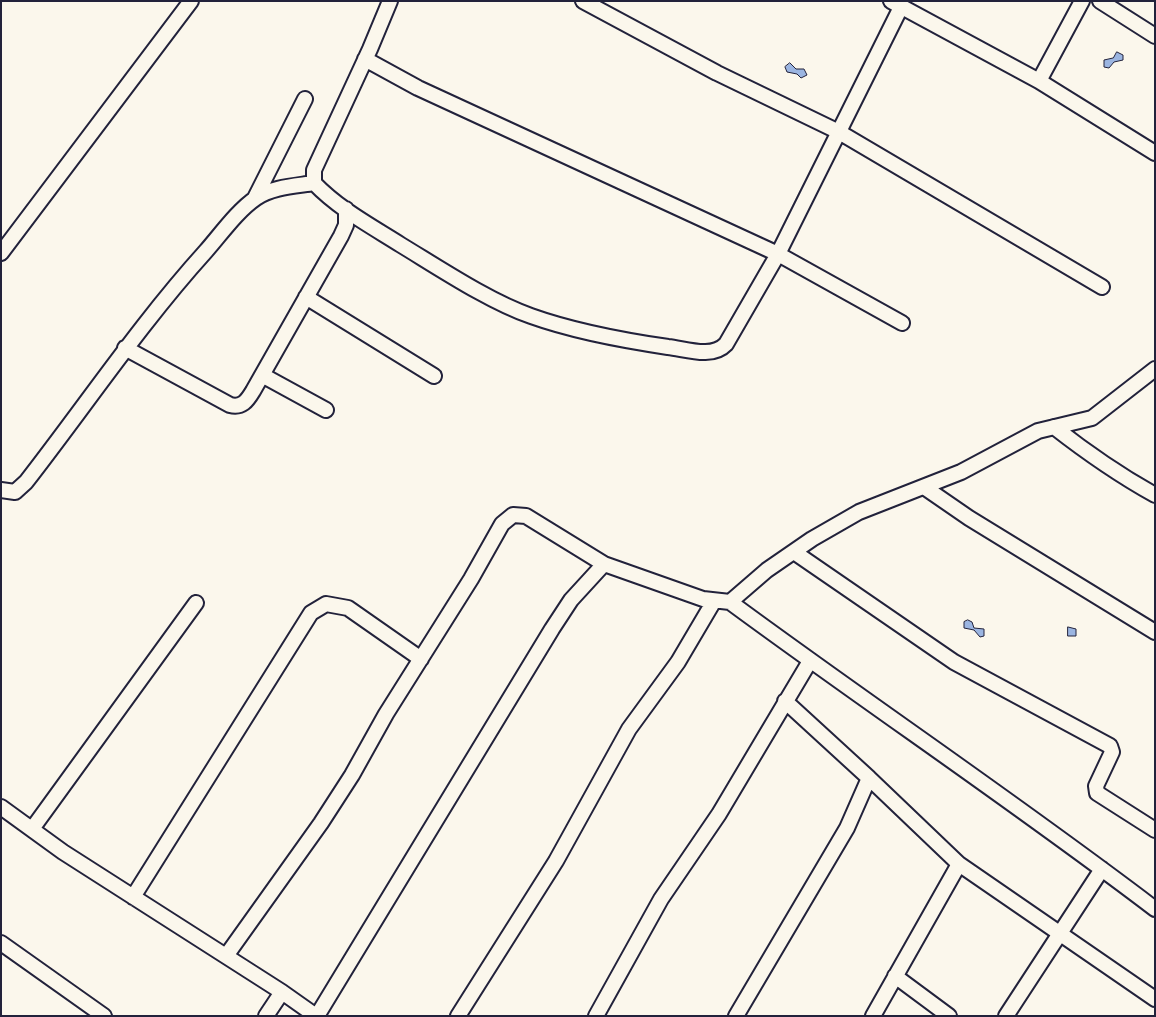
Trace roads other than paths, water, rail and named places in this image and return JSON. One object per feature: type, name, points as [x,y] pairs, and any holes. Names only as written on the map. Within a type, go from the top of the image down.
[{"type":"street","points":[[1,253],[191,1]]},
{"type":"street","points":[[314,183],[314,170],[390,1]]},
{"type":"street","points":[[584,1],[717,73],[839,132],[1102,287]]},
{"type":"street","points":[[1038,81],[1082,1]]},
{"type":"street","points":[[1100,1],[1155,36]]},
{"type":"street","points":[[255,198],[276,190],[314,183],[346,209],[428,261],[530,316],[554,323],[659,345],[709,352],[720,350],[726,344],[778,254],[839,132],[896,4],[1038,81],[1155,153]]},
{"type":"street","points":[[365,60],[418,88],[778,254],[902,323]]},
{"type":"street","points":[[1,490],[15,492],[26,482],[63,435],[125,348],[176,284],[255,198],[305,98]]},
{"type":"street","points":[[125,348],[236,407],[248,400],[343,231],[346,209]]},
{"type":"street","points":[[306,298],[434,376]]},
{"type":"street","points":[[730,602],[767,570],[859,512],[961,472],[1038,431],[1092,418],[1155,369]]},
{"type":"street","points":[[262,374],[326,410]]},
{"type":"street","points":[[1054,426],[1086,452],[1125,479],[1155,495]]},
{"type":"street","points":[[924,487],[969,518],[1155,632]]},
{"type":"street","points":[[226,956],[326,815],[472,578],[502,524],[513,515],[526,516],[604,564],[622,572],[714,601],[730,602],[810,661],[996,791],[1155,909]]},
{"type":"street","points":[[794,552],[954,662],[1110,746],[1112,752],[1096,786],[1097,793],[1155,830]]},
{"type":"street","points":[[1,807],[63,852],[282,992],[316,1016],[552,629],[571,600],[604,564]]},
{"type":"street","points":[[458,1016],[556,861],[629,729],[678,662],[714,601]]},
{"type":"street","points":[[32,829],[196,603]]},
{"type":"street","points":[[133,897],[311,614],[326,604],[348,608],[421,658]]},
{"type":"street","points":[[596,1016],[661,899],[719,814],[810,661]]},
{"type":"street","points":[[785,701],[959,864],[1155,999]]},
{"type":"street","points":[[736,1016],[847,828],[869,778]]},
{"type":"street","points":[[873,1016],[959,864]]},
{"type":"street","points":[[1006,1016],[1102,869]]},
{"type":"street","points":[[1,943],[104,1016]]},
{"type":"street","points":[[895,976],[949,1016]]},
{"type":"street","points":[[266,1016],[282,992]]}]
